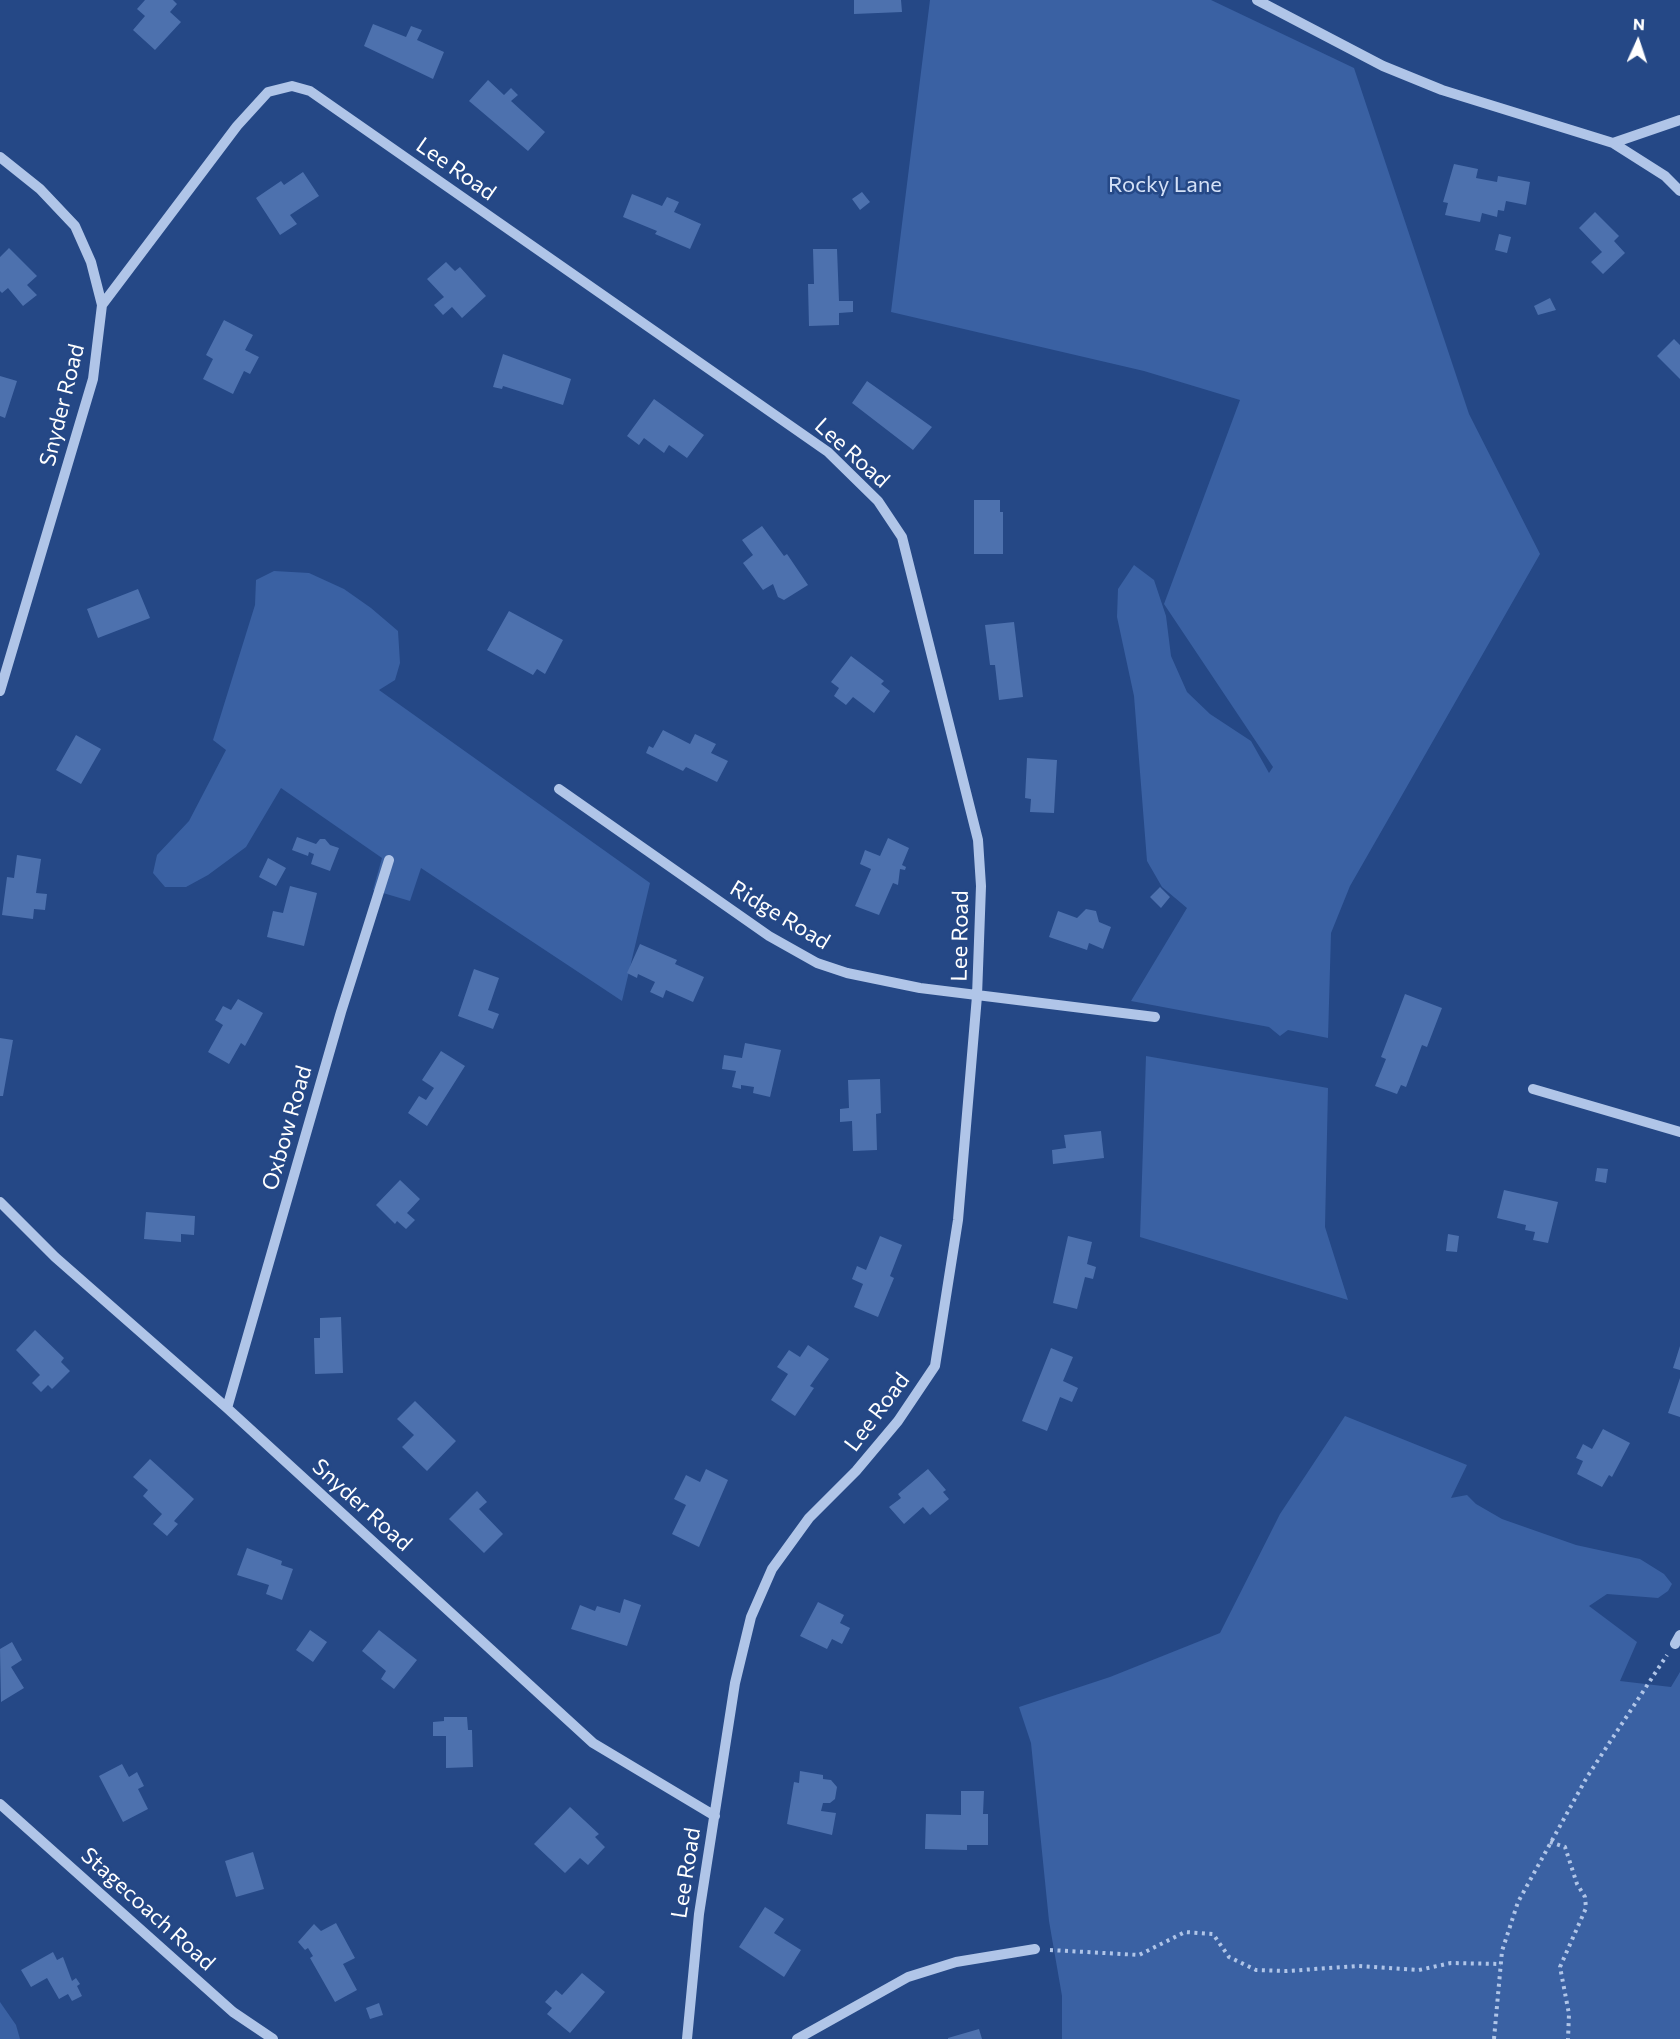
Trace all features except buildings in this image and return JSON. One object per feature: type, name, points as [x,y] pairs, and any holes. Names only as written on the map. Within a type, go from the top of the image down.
[{"type":"street","points":[[1257,0],[1383,66],[1442,90],[1613,143],[1665,176],[1680,191]]},
{"type":"street","name":"Snyder Road","points":[[0,691],[90,389],[102,305],[237,126],[268,92],[292,86]]},
{"type":"street","name":"Lee Road","points":[[292,86],[310,91],[828,452],[878,501],[902,537],[978,840],[981,886],[977,996],[958,1220],[935,1366],[898,1421],[856,1471],[809,1518],[772,1569],[751,1617],[735,1683],[699,1914],[687,2039]]},
{"type":"street","points":[[1613,143],[1680,120]]},
{"type":"street","points":[[0,158],[40,189],[75,226],[92,262],[102,305]]},
{"type":"street","name":"Ridge Road","points":[[559,789],[769,936],[817,963],[876,980],[977,996],[1155,1017]]},
{"type":"street","name":"Oxbow Road","points":[[227,1408],[341,1012],[389,860]]},
{"type":"street","points":[[1533,1089],[1680,1132]]},
{"type":"street","name":"Snyder Road","points":[[0,1202],[55,1257],[227,1408],[593,1743],[715,1816]]},
{"type":"street","name":"Stagecoach Road","points":[[0,1803],[233,2012],[273,2039]]},
{"type":"street","points":[[796,2039],[908,1977],[956,1962],[1035,1949]]},
{"type":"path","points":[[1494,2039],[1502,1952],[1518,1902],[1550,1842],[1624,1719],[1677,1640]]},
{"type":"path","points":[[1550,1842],[1565,1847],[1577,1884],[1585,1897],[1586,1908],[1560,1967],[1569,2014],[1568,2039]]},
{"type":"path","points":[[1035,1949],[1139,1955],[1185,1932],[1213,1934],[1229,1957],[1256,1970],[1287,1971],[1358,1966],[1419,1970],[1451,1963],[1501,1964]]},
{"type":"green space","name":"Rocky Lane","points":[[930,0],[1211,0],[1354,68],[1469,414],[1540,554],[1350,886],[1331,933],[1328,1038],[1288,1030],[1280,1036],[1269,1027],[1131,1001],[1187,908],[1162,887],[1147,861],[1134,696],[1117,617],[1118,589],[1134,565],[1154,580],[1166,616],[1171,656],[1187,692],[1210,714],[1251,741],[1269,773],[1273,767],[1164,604],[1240,400],[1144,371],[891,312]]},
{"type":"green space","points":[[274,571],[309,573],[344,589],[371,608],[398,631],[400,663],[395,680],[379,690],[650,883],[622,1001],[421,868],[410,901],[373,890],[382,858],[281,788],[246,847],[208,875],[186,887],[165,887],[153,873],[157,855],[189,821],[226,750],[213,740],[255,605],[256,580]]},
{"type":"green space","points":[[1146,1056],[1328,1088],[1325,1227],[1348,1300],[1140,1237]]},
{"type":"green space","points":[[1345,1416],[1467,1465],[1451,1498],[1467,1495],[1476,1504],[1502,1519],[1576,1545],[1640,1559],[1664,1574],[1672,1584],[1668,1591],[1658,1598],[1607,1594],[1589,1606],[1637,1642],[1620,1681],[1671,1687],[1680,1672],[1680,2039],[1062,2039],[1062,1996],[1049,1921],[1031,1743],[1019,1707],[1110,1677],[1220,1633],[1280,1514]]},
{"type":"green space","points":[[0,2002],[16,2025],[20,2039],[0,2039]]}]
